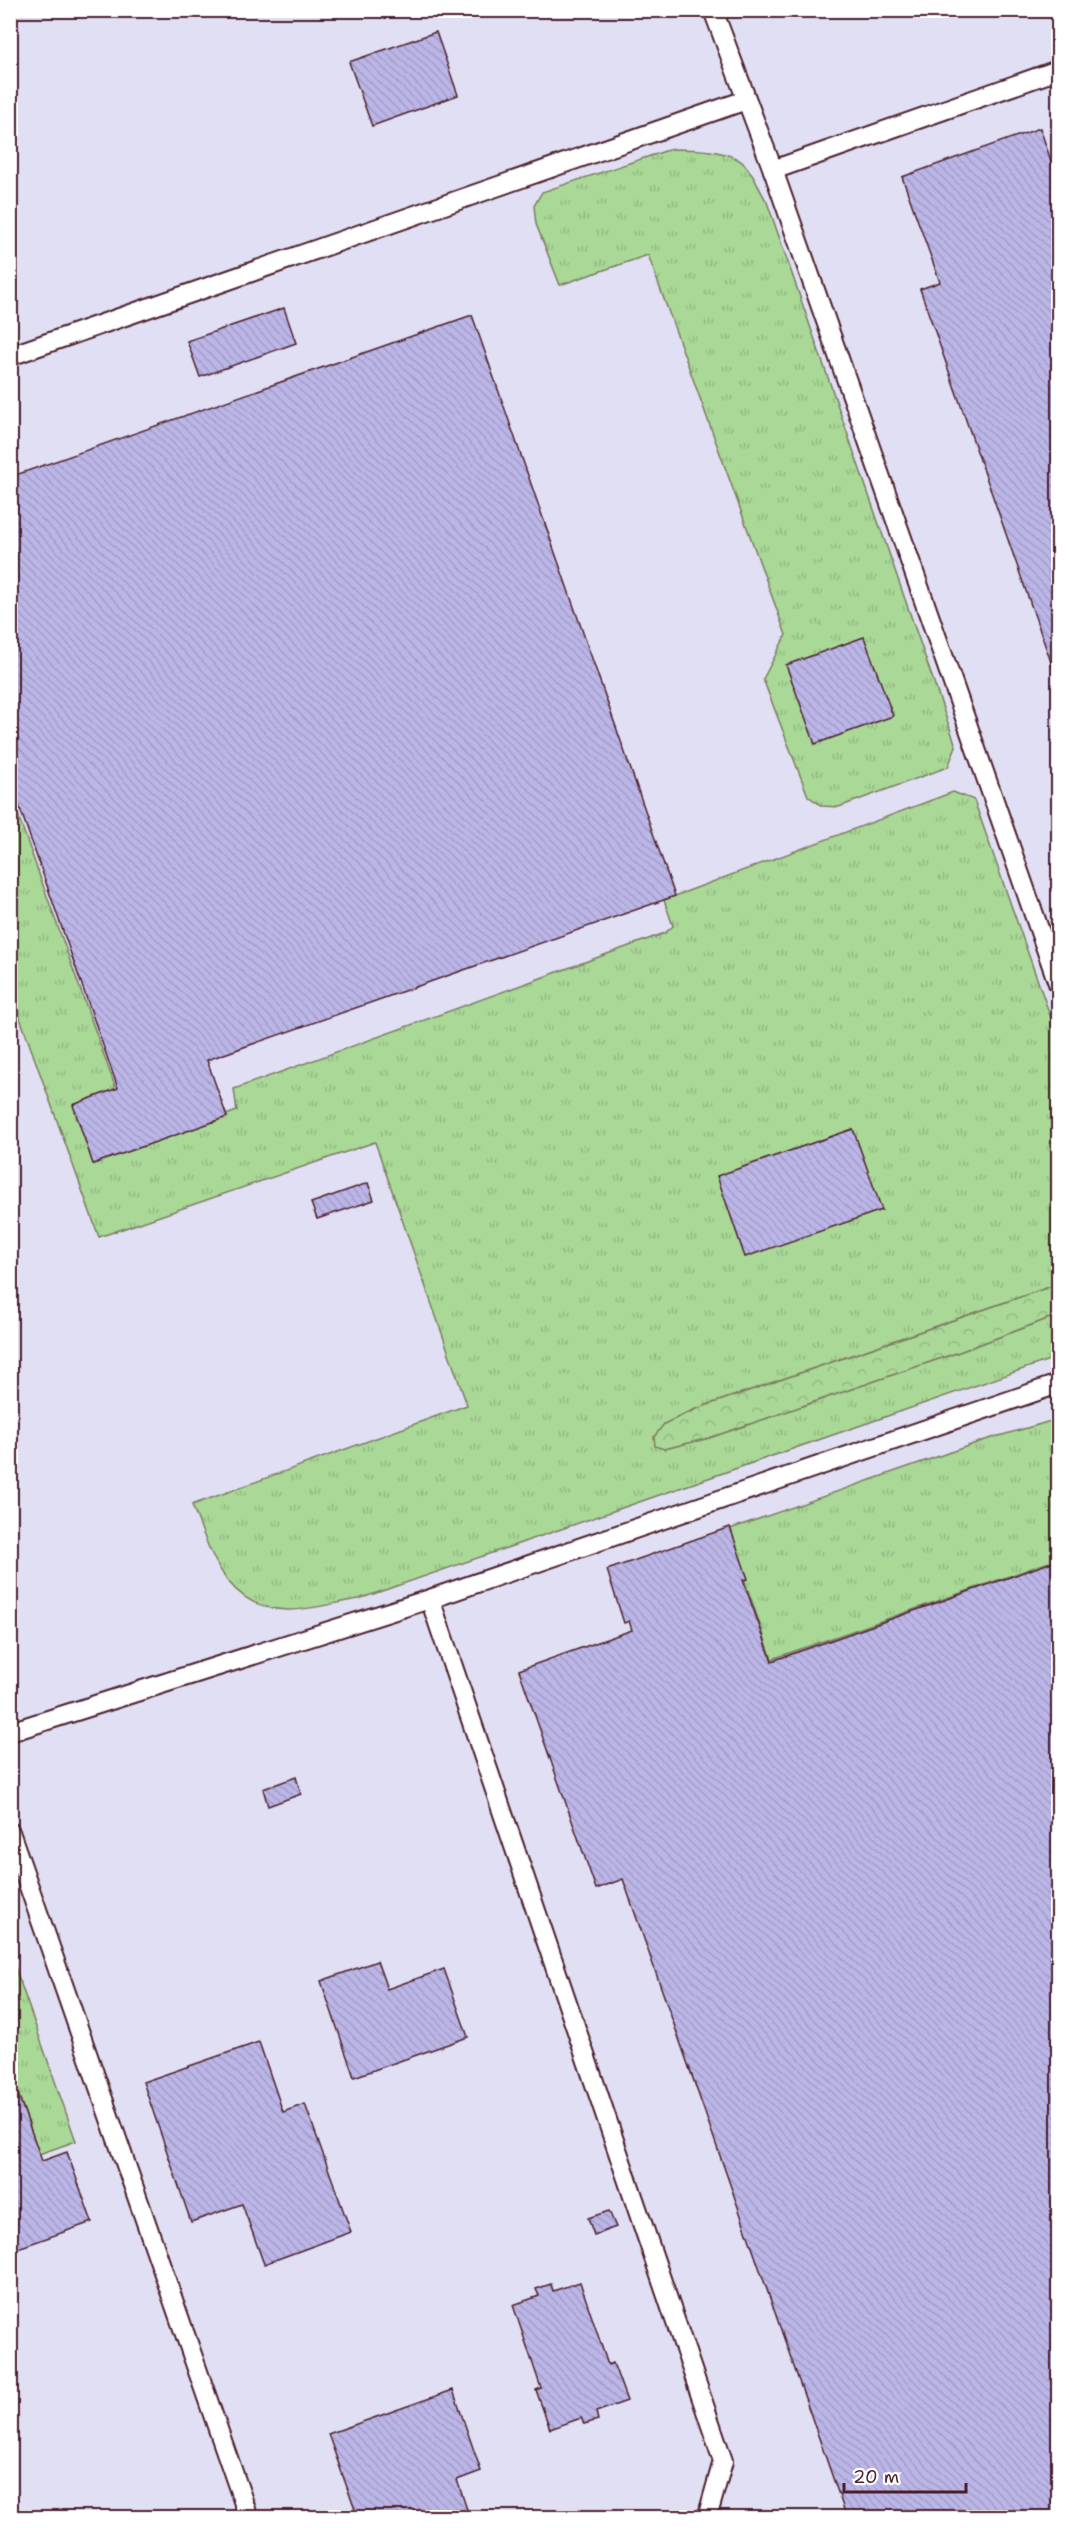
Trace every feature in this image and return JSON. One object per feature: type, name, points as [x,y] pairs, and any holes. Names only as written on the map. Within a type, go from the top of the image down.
[{"type":"lane","points":[[713,10],[773,170],[1059,983]]},
{"type":"lane","points":[[773,170],[1059,70]]},
{"type":"lane","points":[[10,356],[746,100]]},
{"type":"lane","points":[[10,1732],[430,1599],[1059,1384]]},
{"type":"lane","points":[[430,1599],[723,2460],[707,2517]]},
{"type":"lane","points":[[10,1832],[249,2517]]},
{"type":"shaded area","points":[[11,11],[1058,11],[1058,2517],[11,2518]]},
{"type":"green space","points":[[671,149],[710,151],[739,160],[751,173],[767,202],[956,746],[948,767],[839,807],[822,806],[808,796],[763,679],[786,635],[648,255],[560,285],[536,224],[534,206],[542,192]]},
{"type":"green space","points":[[953,792],[974,800],[1058,1038],[1058,1284],[696,1409],[664,1424],[664,1449],[709,1438],[959,1352],[1058,1315],[1058,1357],[359,1599],[289,1610],[268,1607],[250,1600],[236,1589],[224,1576],[214,1559],[192,1505],[467,1405],[375,1142],[99,1237],[11,993],[10,793],[115,1086],[98,1161],[237,1111],[234,1089],[665,933],[673,926],[664,900]]},
{"type":"green space","points":[[1058,1284],[1058,1315],[959,1352],[709,1438],[664,1449],[655,1446],[654,1437],[664,1424],[696,1409]]},
{"type":"green space","points":[[1058,1419],[1058,1559],[772,1659],[727,1530],[985,1440]]},
{"type":"green space","points":[[10,1953],[76,2141],[39,2154],[11,2073]]},
{"type":"building","points":[[436,32],[458,95],[372,126],[349,62]]},
{"type":"building","points":[[1040,128],[1058,182],[1058,682],[920,289],[940,282],[902,177]]},
{"type":"building","points":[[284,308],[296,343],[200,377],[187,341]]},
{"type":"building","points":[[472,315],[675,896],[207,1060],[227,1117],[93,1164],[73,1105],[118,1088],[10,780],[10,477]]},
{"type":"building","points":[[864,637],[893,716],[815,744],[786,665]]},
{"type":"building","points":[[853,1129],[882,1210],[745,1257],[717,1176]]},
{"type":"building","points":[[368,1183],[374,1200],[317,1219],[311,1203]]},
{"type":"building","points":[[730,1527],[748,1579],[743,1580],[772,1661],[1058,1560],[1058,2518],[847,2518],[623,1879],[596,1889],[519,1670],[632,1630],[629,1621],[624,1623],[607,1570]]},
{"type":"building","points":[[296,1777],[301,1794],[268,1806],[263,1789]]},
{"type":"building","points":[[377,1961],[387,1989],[444,1969],[468,2037],[354,2077],[321,1981]]},
{"type":"building","points":[[259,2042],[283,2112],[305,2104],[351,2232],[264,2264],[242,2204],[191,2222],[143,2082]]},
{"type":"building","points":[[10,2072],[42,2161],[67,2152],[92,2222],[10,2251]]},
{"type":"building","points":[[609,2211],[616,2227],[594,2235],[588,2218]]},
{"type":"building","points":[[580,2282],[608,2365],[613,2363],[627,2401],[596,2412],[598,2420],[584,2424],[581,2418],[550,2429],[536,2390],[541,2388],[513,2305],[539,2296],[536,2289],[551,2284],[553,2291]]},
{"type":"building","points":[[453,2390],[481,2471],[457,2480],[470,2518],[358,2518],[328,2434]]}]
